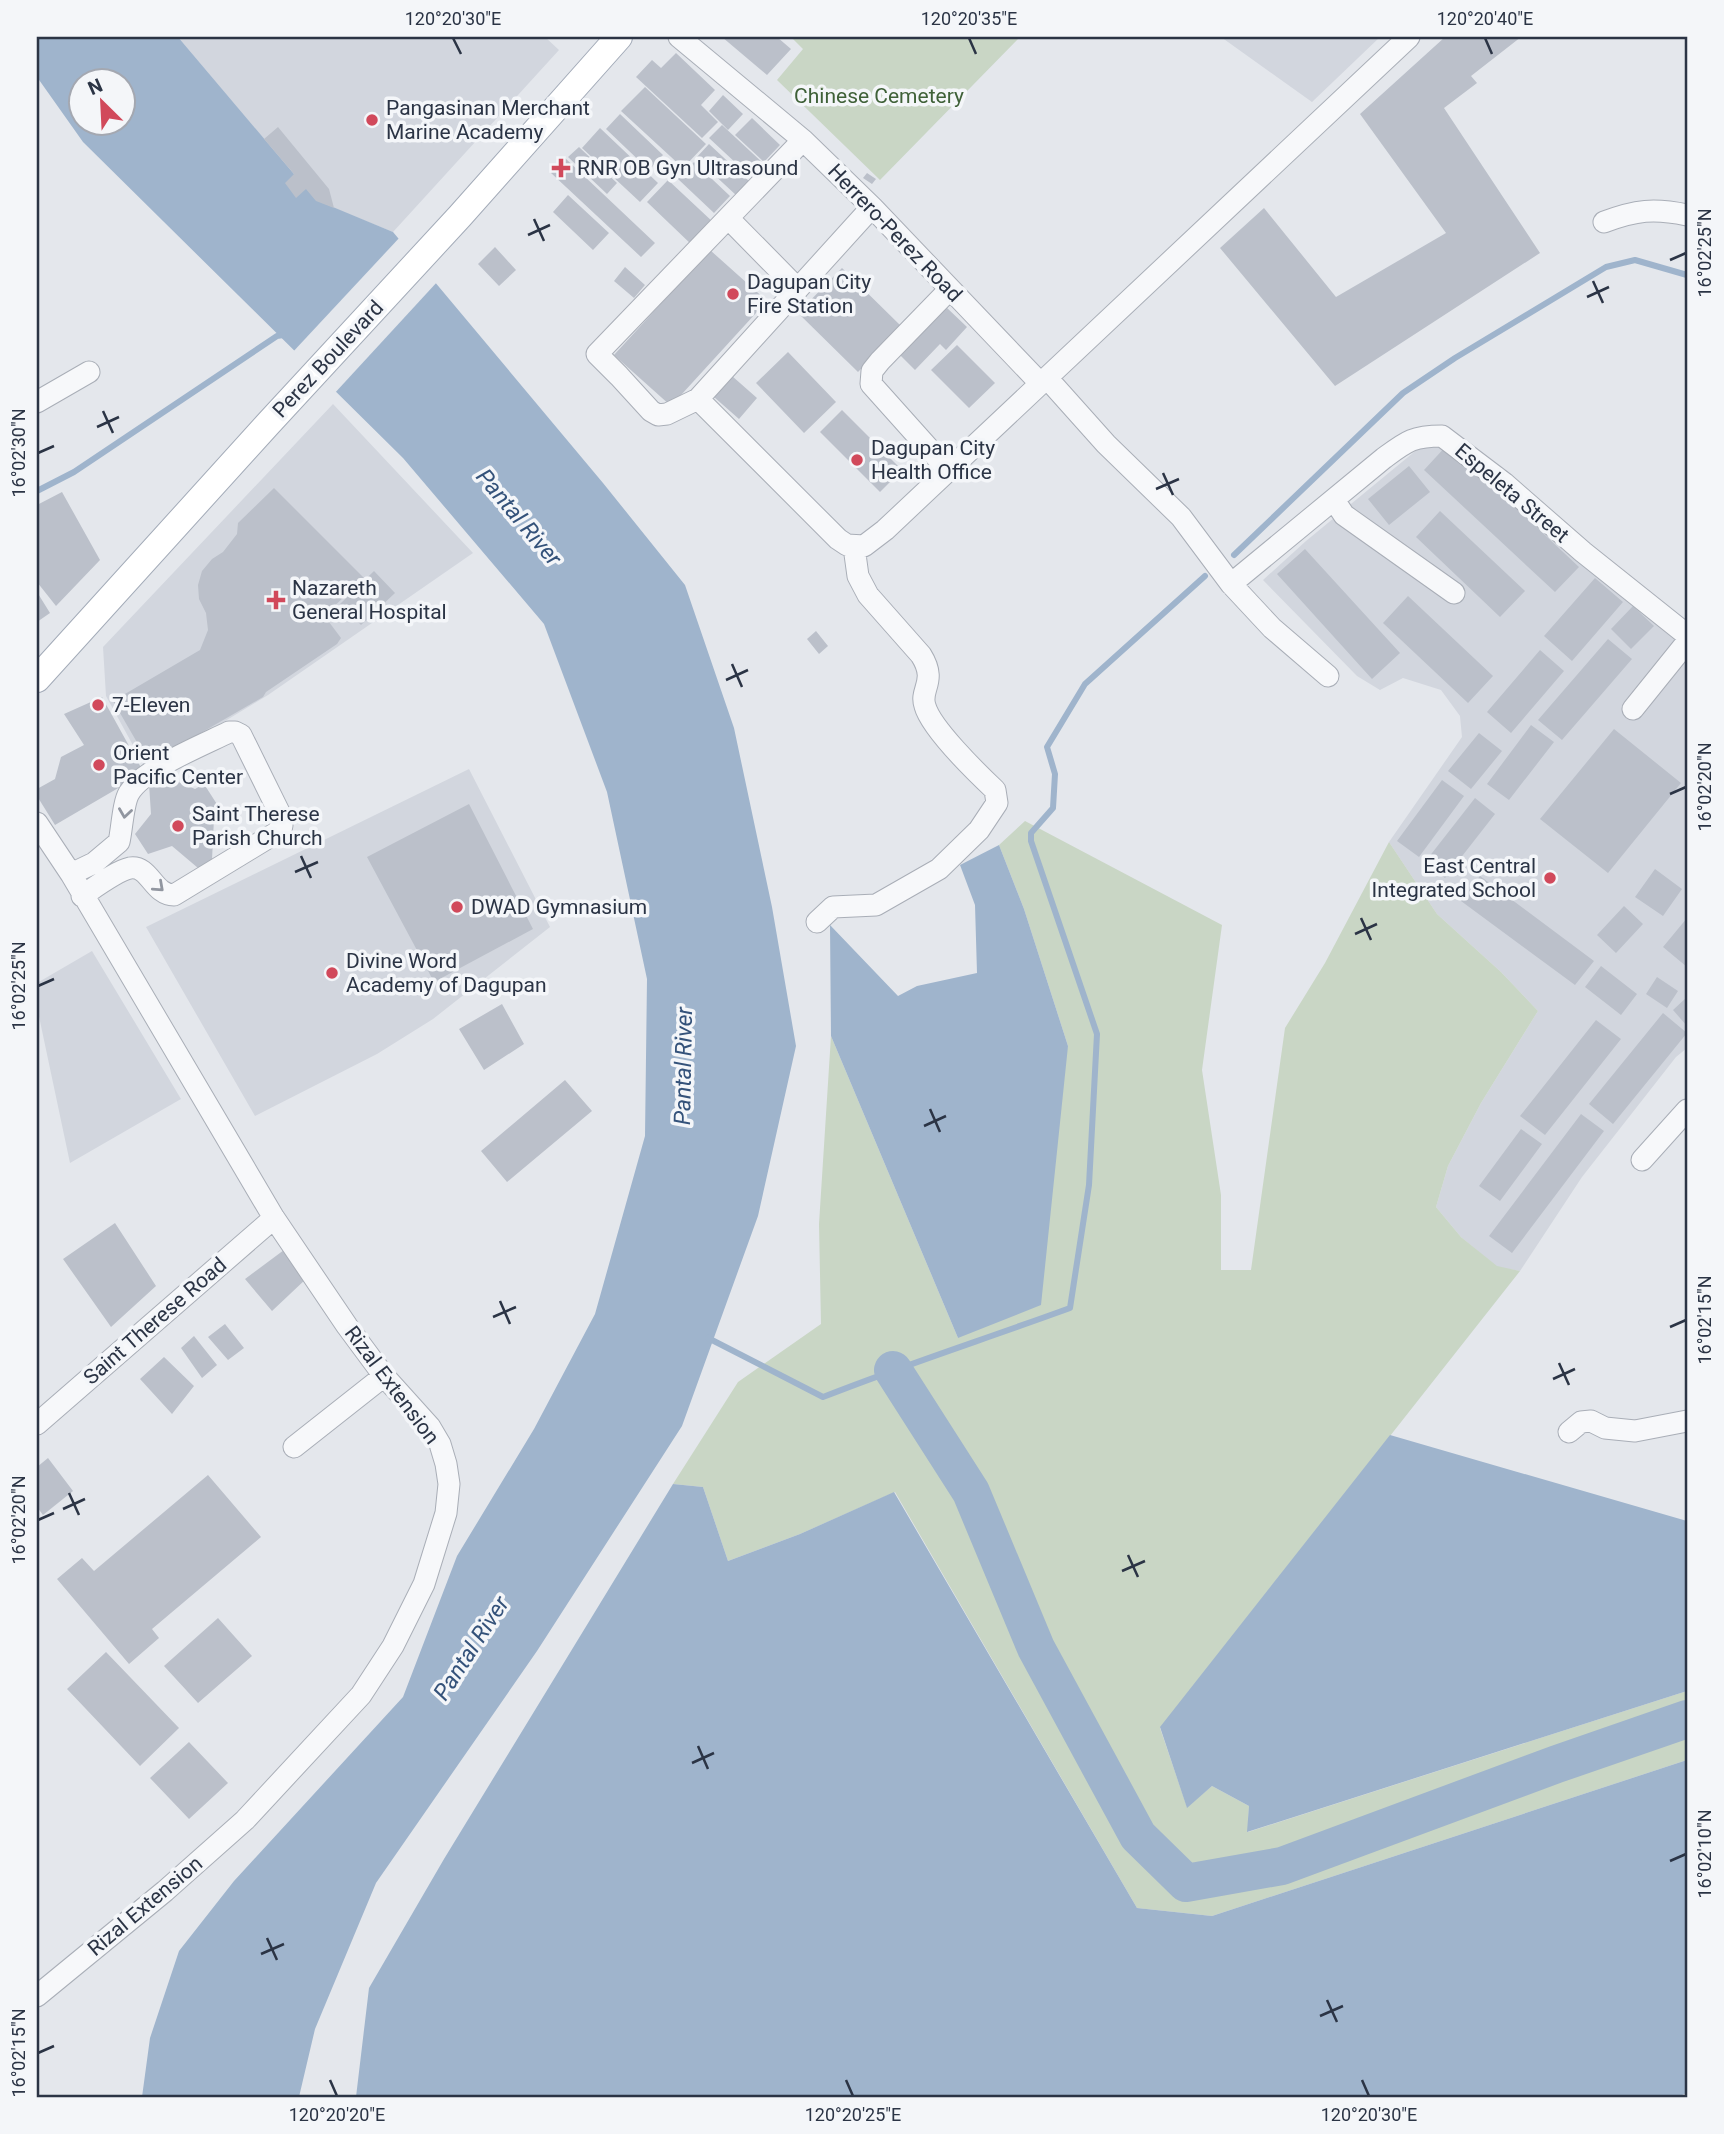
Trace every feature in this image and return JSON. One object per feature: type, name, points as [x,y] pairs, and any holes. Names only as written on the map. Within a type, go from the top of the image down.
[{"type":"main road","name":"Perez Boulevard","points":[[37,679],[460,216],[619,37]]},
{"type":"street","name":"Herrero-Perez Road","points":[[679,37],[803,141],[872,207],[950,289],[1181,517],[1231,583],[1272,628],[1328,676]]},
{"type":"street","points":[[698,399],[838,539],[854,547],[863,546],[874,540],[1409,37]]},
{"type":"street","points":[[803,141],[597,354],[651,411],[658,415],[667,414],[698,399],[872,207]]},
{"type":"street","points":[[1604,222],[1629,212],[1650,210],[1687,215]]},
{"type":"street","points":[[729,219],[799,289]]},
{"type":"street","points":[[948,470],[870,384],[872,371],[880,360],[950,289]]},
{"type":"street","points":[[37,402],[89,372]]},
{"type":"street","name":"Espeleta Street","points":[[1231,583],[1405,443],[1414,438],[1442,436],[1504,483],[1583,552],[1687,635]]},
{"type":"street","points":[[1334,500],[1344,515],[1454,593]]},
{"type":"street","points":[[817,922],[833,907],[876,905],[939,869],[979,830],[997,803],[995,790],[931,720],[923,703],[929,682],[928,665],[868,595],[858,576],[854,547]]},
{"type":"street","points":[[1633,709],[1687,642]]},
{"type":"street","points":[[71,874],[94,863],[119,842],[128,794],[139,781],[180,756],[229,732],[241,735],[282,818],[282,826],[276,833],[174,895],[160,892],[143,870],[133,868],[124,870],[82,896]]},
{"type":"street","name":"Rizal Extension","points":[[37,823],[71,874],[274,1218],[384,1376],[430,1427],[440,1444],[449,1484],[446,1513],[424,1584],[394,1646],[361,1695],[245,1820],[165,1891],[37,1996]]},
{"type":"street","points":[[1642,1160],[1687,1110]]},
{"type":"street","name":"Saint Therese Road","points":[[37,1424],[274,1218]]},
{"type":"street","points":[[295,1447],[384,1376]]},
{"type":"street","points":[[1569,1433],[1581,1422],[1591,1421],[1605,1428],[1635,1431],[1687,1420]]},
{"type":"shaded area","name":"Pangasinan Merchant Marine Academy","points":[[178,37],[545,37],[559,50],[393,232],[316,201]]},
{"type":"shaded area","points":[[1221,37],[1380,37],[1312,102]]},
{"type":"shaded area","name":"Nazareth General Hospital","points":[[333,404],[473,553],[268,695],[146,769],[106,696],[103,647]]},
{"type":"shaded area","name":"East Central Integrated School","points":[[1447,440],[1687,640],[1687,1048],[1676,1057],[1582,1177],[1520,1271],[1497,1267],[1461,1237],[1436,1207],[1448,1166],[1481,1103],[1538,1011],[1501,972],[1437,914],[1389,842],[1462,737],[1460,716],[1441,690],[1403,678],[1380,690],[1357,676],[1263,580],[1419,448]]},
{"type":"shaded area","name":"Divine Word Academy of Dagupan","points":[[469,769],[550,927],[433,1019],[377,1054],[255,1116],[146,927]]},
{"type":"shaded area","points":[[92,951],[181,1099],[70,1163],[37,1007],[37,983]]},
{"type":"green space","name":"Chinese Cemetery","points":[[791,37],[1020,37],[880,180],[777,80],[803,49]]},
{"type":"green space","points":[[1025,821],[1222,925],[1202,1070],[1221,1195],[1221,1270],[1251,1270],[1285,1028],[1325,963],[1389,842],[1437,914],[1501,972],[1538,1011],[1481,1103],[1448,1166],[1436,1207],[1461,1237],[1497,1266],[1520,1271],[1160,1728],[1187,1807],[1212,1786],[1249,1806],[1248,1832],[1687,1691],[1687,1760],[1212,1916],[1137,1908],[895,1492],[800,1534],[728,1561],[703,1487],[673,1484],[738,1382],[821,1324],[819,1224],[831,1036],[958,1338],[1068,1046],[1024,909],[999,845]]},
{"type":"water","name":"Pantal River","points":[[37,37],[178,37],[316,200],[393,232],[685,585],[734,728],[772,907],[796,1046],[758,1216],[682,1426],[537,1651],[376,1883],[315,2029],[299,2097],[142,2097],[150,2038],[179,1951],[234,1881],[403,1697],[457,1556],[534,1429],[595,1314],[645,1136],[647,979],[607,792],[544,624],[403,458],[83,142],[79,136],[136,136],[136,66],[66,66],[66,118],[37,77]]},
{"type":"water","points":[[999,845],[1024,909],[1068,1046],[1041,1305],[958,1338],[831,1036],[830,925],[898,996],[917,986],[977,973],[975,905],[960,865]]},
{"type":"water","points":[[1390,1435],[1687,1521],[1687,1691],[1247,1832],[1249,1806],[1212,1786],[1187,1808],[1160,1727]]},
{"type":"water","points":[[673,1484],[703,1487],[728,1561],[800,1534],[894,1492],[1137,1908],[1212,1916],[1687,1760],[1687,2093],[1677,2097],[356,2097],[369,1988],[444,1859]]},
{"type":"pier","points":[[401,236],[438,281],[333,395],[291,354]]},
{"type":"building","points":[[722,37],[777,37],[791,49],[767,75]]},
{"type":"building","points":[[1445,37],[1521,37],[1471,76],[1477,83],[1444,108],[1540,253],[1335,386],[1220,248],[1264,208],[1336,297],[1446,233],[1360,114]]},
{"type":"building","points":[[676,53],[715,90],[701,105],[718,122],[702,138],[636,77],[652,60],[661,68]]},
{"type":"building","points":[[645,87],[706,144],[683,168],[621,111]]},
{"type":"building","points":[[723,95],[743,114],[728,130],[709,111]]},
{"type":"building","points":[[620,114],[663,155],[649,170],[606,129]]},
{"type":"building","points":[[752,118],[780,145],[764,162],[735,135]]},
{"type":"building","points":[[722,125],[765,165],[752,178],[709,138]]},
{"type":"building","points":[[278,127],[329,189],[334,208],[316,201],[306,189],[296,198],[285,183],[294,174],[264,139]]},
{"type":"building","points":[[600,128],[658,183],[640,202],[582,148]]},
{"type":"building","points":[[709,144],[750,182],[737,196],[696,158]]},
{"type":"building","points":[[579,147],[617,183],[607,194],[568,157]]},
{"type":"building","points":[[565,158],[655,243],[641,257],[551,173]]},
{"type":"building","points":[[694,162],[730,196],[714,213],[678,179]]},
{"type":"building","points":[[867,173],[876,179],[872,184],[863,178]]},
{"type":"building","points":[[668,180],[714,223],[693,246],[647,202]]},
{"type":"building","points":[[568,195],[609,233],[593,250],[553,212]]},
{"type":"building","points":[[495,247],[516,270],[499,286],[478,264]]},
{"type":"building","points":[[710,250],[767,301],[671,406],[614,355]]},
{"type":"building","points":[[625,267],[645,285],[634,298],[614,281]]},
{"type":"building","points":[[842,268],[902,327],[858,372],[798,313]]},
{"type":"building","points":[[946,307],[967,327],[946,350],[940,344],[915,370],[900,355]]},
{"type":"building","points":[[957,345],[995,383],[969,408],[931,370]]},
{"type":"building","points":[[788,352],[836,402],[804,433],[756,383]]},
{"type":"building","points":[[732,376],[757,398],[739,419],[714,397]]},
{"type":"building","points":[[842,410],[902,470],[880,492],[820,432]]},
{"type":"building","points":[[1448,444],[1579,567],[1555,592],[1424,470]]},
{"type":"building","points":[[1409,466],[1430,492],[1389,525],[1368,499]]},
{"type":"building","points":[[274,488],[364,578],[327,613],[329,622],[341,638],[337,644],[266,692],[263,697],[149,763],[113,701],[200,650],[208,630],[206,613],[199,599],[198,585],[202,571],[212,559],[223,552],[237,534],[238,523]]},
{"type":"building","points":[[62,492],[100,560],[56,606],[37,582],[37,505]]},
{"type":"building","points":[[1440,511],[1525,591],[1500,617],[1416,537]]},
{"type":"building","points":[[1305,549],[1400,653],[1372,679],[1277,574]]},
{"type":"building","points":[[374,571],[395,593],[361,625],[340,604]]},
{"type":"building","points":[[1595,578],[1623,602],[1572,661],[1544,636]]},
{"type":"building","points":[[37,592],[50,613],[37,622]]},
{"type":"building","points":[[1408,596],[1493,676],[1468,703],[1383,623]]},
{"type":"building","points":[[1633,606],[1654,626],[1631,649],[1611,629]]},
{"type":"building","points":[[816,631],[828,646],[819,654],[807,639]]},
{"type":"building","points":[[1608,639],[1632,659],[1562,740],[1538,720]]},
{"type":"building","points":[[1540,650],[1564,671],[1511,733],[1487,712]]},
{"type":"building","name":"Orient Pacific Center","points":[[102,697],[144,773],[55,825],[37,796],[37,789],[55,779],[61,757],[84,745],[64,714]]},
{"type":"building","points":[[1531,725],[1554,742],[1509,800],[1487,784]]},
{"type":"building","points":[[1614,729],[1681,783],[1608,873],[1540,819]]},
{"type":"building","points":[[1479,733],[1502,751],[1471,789],[1448,771]]},
{"type":"building","name":"Saint Therese Parish Church","points":[[162,775],[195,789],[204,784],[222,812],[214,818],[212,860],[198,868],[172,846],[148,854],[135,834],[151,814],[149,784]]},
{"type":"building","points":[[1442,780],[1464,796],[1419,857],[1397,841]]},
{"type":"building","points":[[1475,798],[1495,814],[1445,878],[1425,862]]},
{"type":"building","name":"DWAD Gymnasium","points":[[469,804],[533,929],[434,982],[367,857]]},
{"type":"building","points":[[1655,869],[1682,889],[1663,916],[1635,897]]},
{"type":"building","points":[[1480,876],[1594,961],[1575,985],[1461,901]]},
{"type":"building","points":[[1624,906],[1643,924],[1616,953],[1597,935]]},
{"type":"building","points":[[1687,918],[1687,967],[1663,947]]},
{"type":"building","points":[[1601,966],[1637,994],[1621,1015],[1585,987]]},
{"type":"building","points":[[1657,977],[1678,991],[1667,1008],[1646,994]]},
{"type":"building","points":[[1687,997],[1687,1026],[1673,1010]]},
{"type":"building","points":[[502,1004],[524,1044],[484,1070],[459,1029]]},
{"type":"building","points":[[1663,1013],[1687,1033],[1613,1124],[1589,1104]]},
{"type":"building","points":[[1596,1020],[1621,1039],[1545,1135],[1520,1116]]},
{"type":"building","points":[[565,1080],[592,1111],[507,1182],[481,1151]]},
{"type":"building","points":[[1581,1114],[1604,1131],[1512,1253],[1489,1236]]},
{"type":"building","points":[[1521,1129],[1542,1144],[1500,1201],[1479,1186]]},
{"type":"building","points":[[115,1223],[156,1286],[111,1327],[63,1259]]},
{"type":"building","points":[[288,1247],[307,1278],[272,1311],[245,1279]]},
{"type":"building","points":[[225,1324],[244,1348],[228,1360],[208,1337]]},
{"type":"building","points":[[194,1336],[217,1365],[202,1378],[181,1348]]},
{"type":"building","points":[[164,1357],[194,1386],[172,1414],[140,1379]]},
{"type":"building","points":[[48,1458],[73,1491],[43,1515],[37,1507],[37,1467]]},
{"type":"building","points":[[208,1475],[261,1537],[152,1629],[159,1638],[129,1664],[57,1579],[82,1558],[94,1571]]},
{"type":"building","points":[[218,1618],[252,1656],[198,1703],[164,1666]]},
{"type":"building","points":[[106,1652],[179,1728],[140,1766],[67,1689]]},
{"type":"building","points":[[189,1742],[228,1783],[189,1819],[150,1778]]},
{"type":"waterway","points":[[1234,555],[1403,393],[1455,358],[1606,267],[1635,260],[1687,275]]},
{"type":"waterway","points":[[37,491],[74,472],[277,336],[283,335]]},
{"type":"waterway","points":[[708,1338],[823,1397],[1070,1308],[1089,1185],[1097,1034],[1031,841],[1031,833],[1053,808],[1055,774],[1047,747],[1085,684],[1205,576]]},
{"type":"waterway","points":[[893,1370],[971,1492],[1036,1648],[1138,1836],[1186,1883],[1282,1866],[1687,1719]]},
{"type":"place","name":"Pangasinan Merchant Marine Academy","points":[[372,120]]},
{"type":"place","name":"RNR OB Gyn Ultrasound","points":[[561,168]]},
{"type":"place","name":"Dagupan City Fire Station","points":[[733,294]]},
{"type":"place","name":"Dagupan City Health Office","points":[[857,460]]},
{"type":"place","name":"Nazareth General Hospital","points":[[276,600]]},
{"type":"place","name":"7-Eleven","points":[[98,705]]},
{"type":"place","name":"Orient Pacific Center","points":[[99,765]]},
{"type":"place","name":"Saint Therese Parish Church","points":[[178,826]]},
{"type":"place","name":"East Central Integrated School","points":[[1550,878]]},
{"type":"place","name":"DWAD Gymnasium","points":[[457,907]]},
{"type":"place","name":"Divine Word Academy of Dagupan","points":[[332,973]]}]
